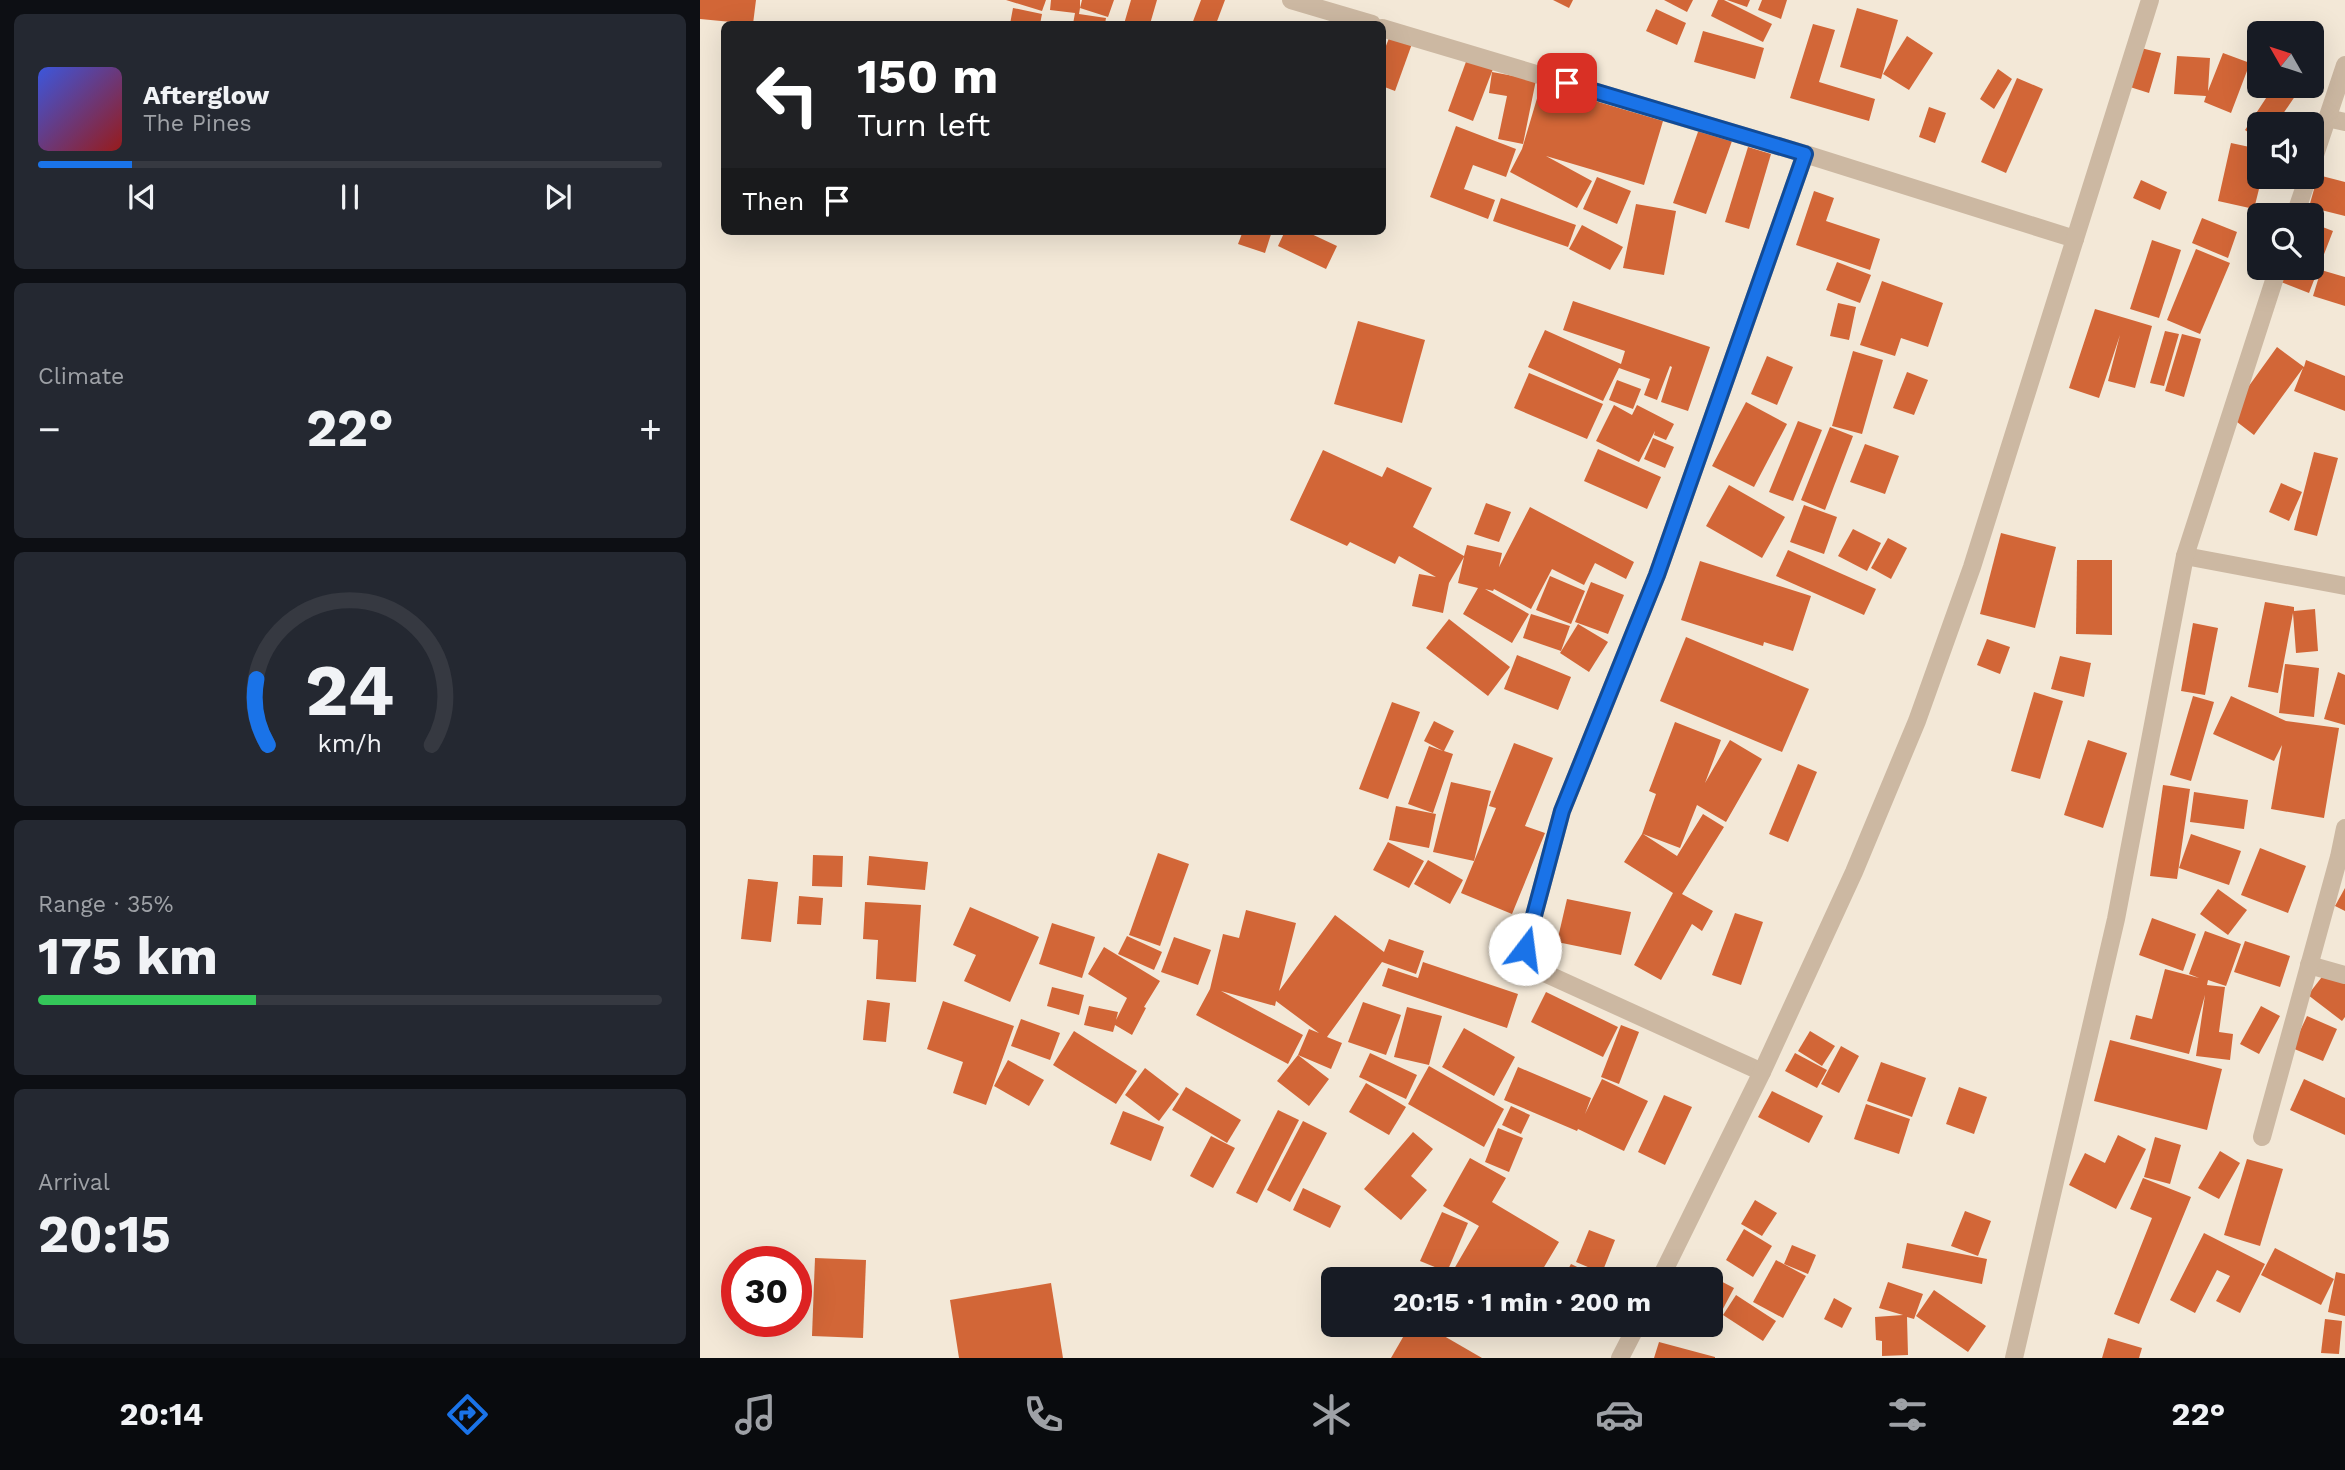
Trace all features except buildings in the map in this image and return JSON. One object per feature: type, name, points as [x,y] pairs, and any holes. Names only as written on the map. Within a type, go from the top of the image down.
[{"type":"street","points":[[1292,0],[1362,21]]},
{"type":"street","points":[[1666,1267],[1762,1072],[1854,872],[1917,721],[1972,567],[2150,0]]},
{"type":"street","points":[[1386,29],[1805,154],[2075,239]]},
{"type":"street","points":[[2324,127],[2345,65]]},
{"type":"street","points":[[2327,118],[2345,122]]},
{"type":"street","points":[[1762,1072],[1540,971],[1525,949],[1562,811],[1657,575],[1805,154]]},
{"type":"street","points":[[2014,1358],[2116,919],[2185,556],[2274,280]]},
{"type":"street","points":[[2185,556],[2345,586]]},
{"type":"street","points":[[2263,1137],[2345,828]]},
{"type":"street","points":[[2309,965],[2345,975]]},
{"type":"street","points":[[1620,1358],[1631,1337]]},
{"type":"route","points":[[1525,949],[1562,811],[1657,575],[1805,154],[1567,83]]}]
